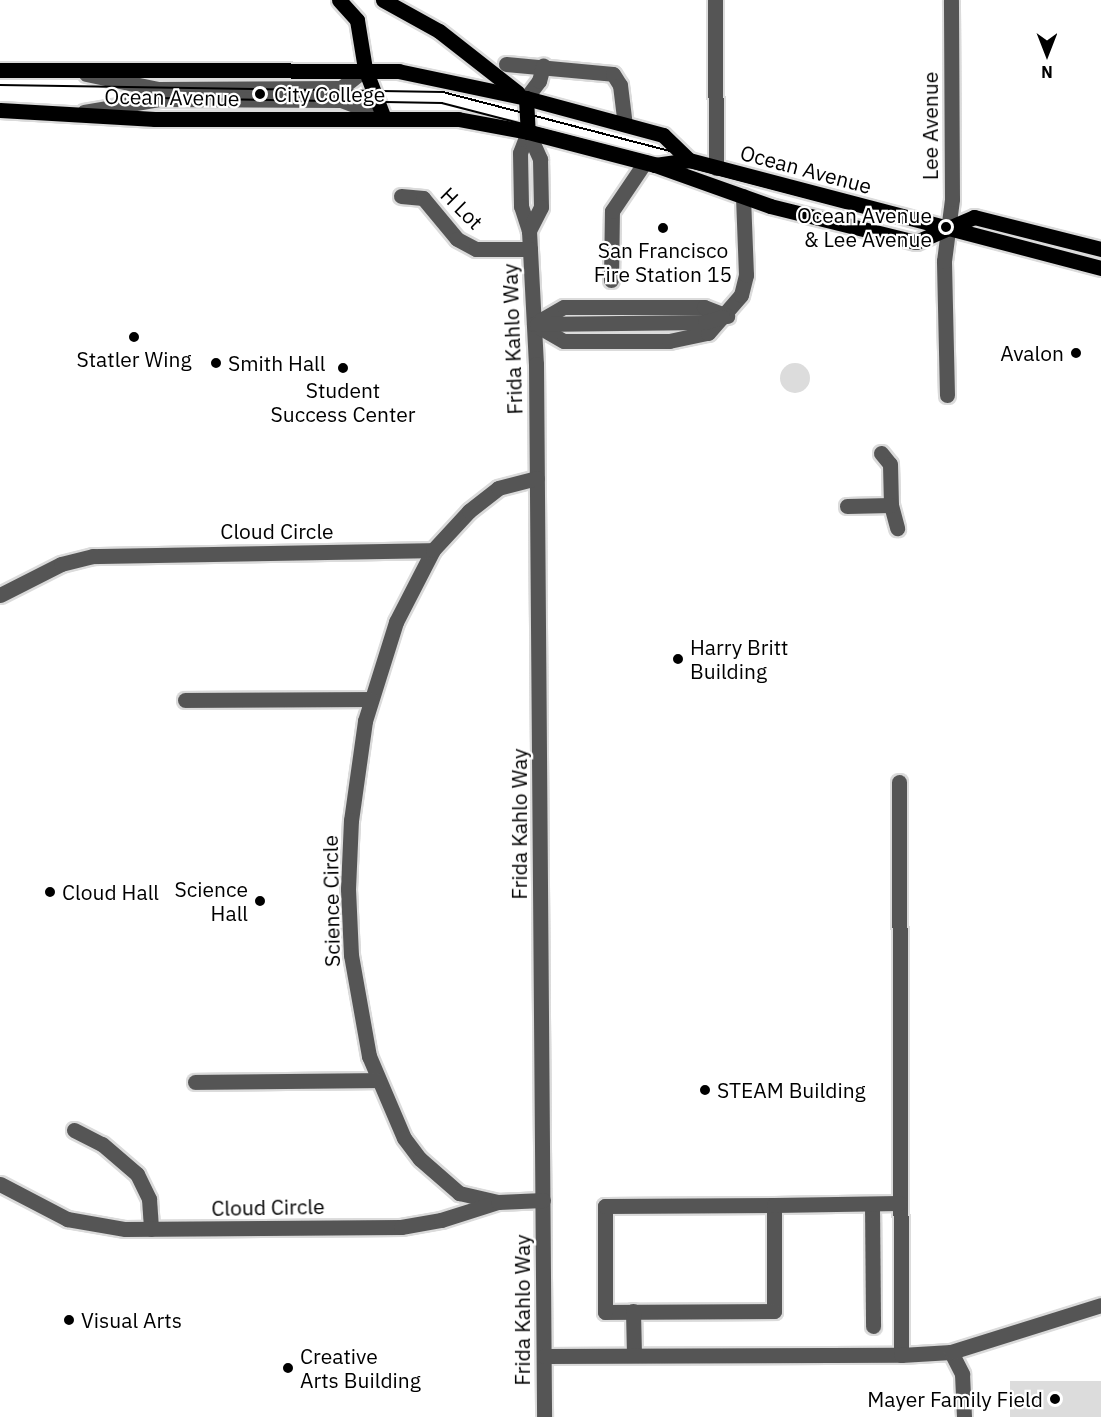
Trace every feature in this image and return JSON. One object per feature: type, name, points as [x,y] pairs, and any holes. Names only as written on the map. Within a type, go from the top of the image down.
[{"type":"main road","points":[[339,0],[357,20],[366,69],[383,116]]},
{"type":"main road","points":[[383,0],[439,31],[526,98],[527,124]]},
{"type":"main road","name":"Ocean Avenue","points":[[0,70],[366,69],[424,76],[526,98],[663,135],[689,160]]},
{"type":"main road","name":"Ocean Avenue","points":[[0,110],[155,119],[383,116],[441,117],[527,124],[650,163],[770,206],[916,242],[974,217],[1101,249]]},
{"type":"main road","name":"Ocean Avenue","points":[[650,163],[689,160],[1101,268]]},
{"type":"street","points":[[716,0],[716,168]]},
{"type":"street","name":"Lee Avenue","points":[[947,395],[944,261],[952,199],[951,0]]},
{"type":"street","points":[[506,63],[613,74],[620,85],[625,124]]},
{"type":"street","points":[[526,98],[539,81],[543,66]]},
{"type":"street","name":"Frida Kahlo Way","points":[[527,124],[540,159],[541,207],[529,231],[534,324],[537,478],[544,1417]]},
{"type":"street","points":[[611,280],[612,211],[650,163]]},
{"type":"street","name":"H Lot","points":[[401,196],[423,198],[457,239],[476,249],[530,249]]},
{"type":"street","points":[[534,324],[564,341],[669,341],[708,333],[727,316],[741,295],[746,275],[743,196]]},
{"type":"street","points":[[534,324],[564,307],[704,307],[727,316]]},
{"type":"street","points":[[881,453],[890,464],[891,505],[897,528]]},
{"type":"street","points":[[433,550],[469,511],[498,488],[537,478]]},
{"type":"street","points":[[847,506],[891,505]]},
{"type":"street","name":"Cloud Circle","points":[[0,595],[61,564],[93,556],[433,550]]},
{"type":"street","name":"Science Circle","points":[[433,550],[400,612],[370,699],[354,785],[348,889],[355,988],[377,1080],[392,1114],[420,1159],[459,1193],[498,1202]]},
{"type":"street","points":[[185,700],[370,699]]},
{"type":"street","points":[[899,782],[901,1355]]},
{"type":"street","points":[[195,1082],[377,1080]]},
{"type":"street","points":[[74,1130],[102,1144],[137,1174],[149,1199],[151,1228]]},
{"type":"street","name":"Cloud Circle","points":[[0,1184],[67,1219],[94,1226],[151,1228],[401,1227],[441,1220],[498,1202],[543,1200]]},
{"type":"street","points":[[872,1203],[873,1326]]},
{"type":"street","points":[[774,1205],[774,1311],[605,1312],[604,1206],[899,1203]]},
{"type":"street","points":[[544,1356],[901,1355],[951,1352],[1101,1305]]},
{"type":"street","points":[[633,1311],[634,1355]]},
{"type":"street","points":[[951,1352],[962,1374],[964,1417]]},
{"type":"shaded area","points":[[795,363],[801,364],[809,372],[809,384],[801,392],[795,393],[789,392],[781,384],[780,378],[781,372],[789,364]]},
{"type":"shaded area","name":"Mayer Family Field","points":[[1010,1381],[1101,1381],[1101,1417],[1010,1417]]},
{"type":"tram line","points":[[0,85],[443,92],[1101,263]]},
{"type":"tram line","points":[[156,98],[442,103],[1101,273]]},
{"type":"place","name":"City College","points":[[260,94]]},
{"type":"place","name":"Ocean Avenue & Lee Avenue","points":[[946,227]]},
{"type":"place","name":"San Francisco Fire Station 15","points":[[663,228]]},
{"type":"place","name":"Statler Wing","points":[[134,337]]},
{"type":"place","name":"Avalon","points":[[1076,353]]},
{"type":"place","name":"Smith Hall","points":[[216,363]]},
{"type":"place","name":"Student Success Center","points":[[343,368]]},
{"type":"place","name":"Harry Britt Building","points":[[678,659]]},
{"type":"place","name":"Cloud Hall","points":[[50,892]]},
{"type":"place","name":"Science Hall","points":[[260,901]]},
{"type":"place","name":"STEAM Building","points":[[705,1090]]},
{"type":"place","name":"Visual Arts","points":[[69,1320]]},
{"type":"place","name":"Creative Arts Building","points":[[288,1368]]},
{"type":"place","name":"Mayer Family Field","points":[[1055,1399]]}]
